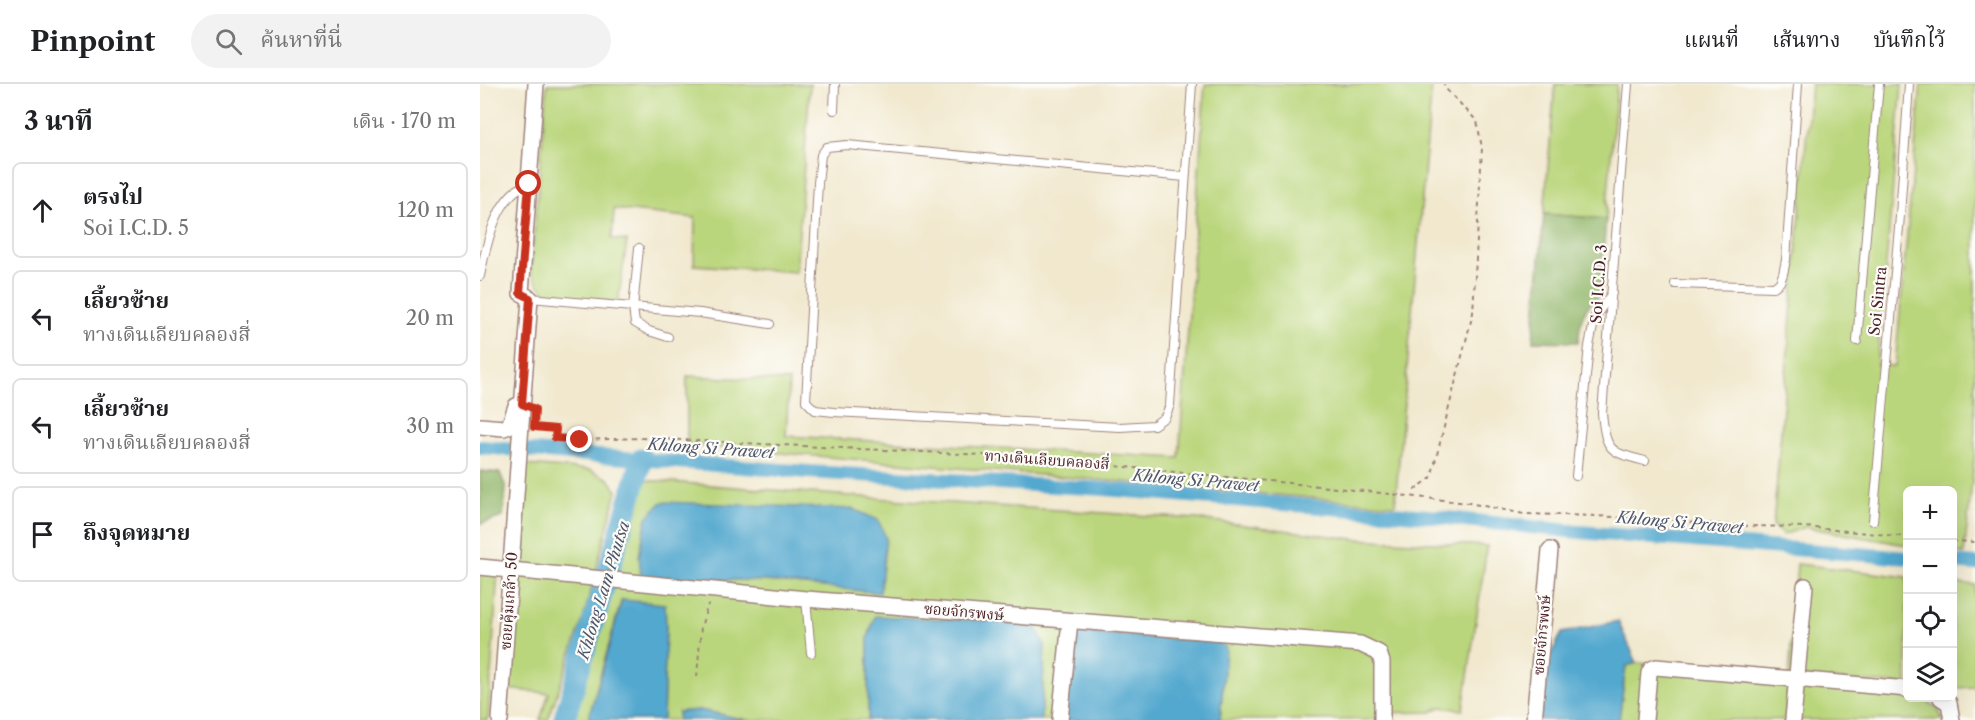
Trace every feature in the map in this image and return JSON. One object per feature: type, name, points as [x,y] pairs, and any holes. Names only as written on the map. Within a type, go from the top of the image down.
[{"type":"street","points":[[530,298],[520,293],[536,84]]},
{"type":"street","name":"ซอยคุ้มเกล้า 50","points":[[500,720],[517,482],[526,410],[530,298]]},
{"type":"street","points":[[480,426],[504,428],[509,426],[516,406],[526,410]]},
{"type":"street","name":"ซอยจักรพงษ์","points":[[1534,720],[1550,550]]},
{"type":"street","name":"ซอยจักรพงษ์","points":[[480,567],[806,599],[1360,644],[1379,653],[1382,663],[1382,720]]},
{"type":"street","points":[[1792,720],[1805,586]]},
{"type":"street","points":[[1060,720],[1070,621]]},
{"type":"street","points":[[1645,720],[1649,673],[1656,667],[1903,690]]},
{"type":"street","points":[[1947,702],[1952,720]]},
{"type":"lane","points":[[834,111],[835,84]]},
{"type":"lane","points":[[1185,177],[847,145],[827,147],[821,154],[818,183],[807,401],[815,410],[834,412],[1120,427],[1154,425],[1165,417],[1170,405],[1175,354],[1192,84]]},
{"type":"lane","name":"Soi I.C.D. 3","points":[[1629,84],[1602,413],[1605,439],[1609,446],[1618,454],[1645,461]]},
{"type":"lane","points":[[1675,284],[1774,287],[1780,282],[1786,260],[1798,84]]},
{"type":"lane","points":[[1857,341],[1878,84]]},
{"type":"lane","name":"Soi Sintra","points":[[1874,521],[1909,84]]},
{"type":"lane","points":[[480,276],[485,252],[499,211],[509,196],[521,186],[529,184]]},
{"type":"lane","points":[[639,248],[633,308],[635,323],[649,331],[668,337]]},
{"type":"lane","points":[[1576,476],[1589,346],[1595,317],[1612,293]]},
{"type":"lane","points":[[530,298],[700,313],[770,324]]},
{"type":"lane","points":[[806,599],[811,653]]},
{"type":"path","points":[[1414,490],[1431,478],[1473,314],[1482,148],[1477,121],[1446,89],[1444,84]]},
{"type":"path","name":"ทางเดินเลียบคลองสี่","points":[[526,410],[534,427],[556,429],[555,438],[580,440],[641,438],[1023,457],[1319,486],[1469,504],[1524,514],[1805,527],[1903,537]]},
{"type":"path","points":[[1957,541],[1975,543]]},
{"type":"path","points":[[697,677],[701,627],[713,590]]},
{"type":"green space","points":[[547,84],[810,84],[796,272],[694,265],[695,218],[614,209],[612,239],[627,241],[618,302],[550,295],[539,286],[531,272]]},
{"type":"green space","points":[[1205,84],[1432,84],[1395,505],[687,445],[687,376],[789,381],[786,436],[1179,458]]},
{"type":"green space","points":[[1555,84],[1617,84],[1606,219],[1544,214]]},
{"type":"green space","points":[[1811,84],[1902,84],[1877,365],[1895,366],[1921,84],[1975,84],[1975,453],[1964,554],[1957,553],[1957,486],[1903,486],[1903,544],[1805,527],[1783,535],[1773,526]]},
{"type":"green space","points":[[1544,214],[1606,219],[1600,296],[1585,311],[1578,342],[1533,341]]},
{"type":"green space","points":[[525,465],[590,470],[609,479],[617,491],[583,619],[548,720],[540,720],[549,693],[506,689]]},
{"type":"green space","points":[[480,471],[500,473],[506,488],[503,517],[480,524]]},
{"type":"green space","points":[[644,480],[1197,519],[1354,539],[1487,546],[1463,710],[1440,707],[1431,712],[1376,713],[1376,720],[1220,720],[1226,648],[1219,642],[1089,633],[1067,635],[1059,720],[1041,720],[1045,645],[868,637],[868,720],[746,720],[700,710],[679,712],[678,720],[663,720],[666,625],[621,601],[588,720],[572,720]],"holes":[[[878,520],[765,581],[642,577]]]},
{"type":"green space","points":[[1797,564],[1903,577],[1903,685],[1789,676]]},
{"type":"green space","points":[[480,569],[498,569],[488,720],[480,720]]},
{"type":"green space","points":[[1957,583],[1975,585],[1975,687],[1957,688]]},
{"type":"green space","points":[[1637,663],[1789,676],[1785,720],[1619,720],[1626,666]]},
{"type":"green space","points":[[1802,685],[1903,693],[1903,702],[1926,702],[1938,710],[1943,720],[1799,720]]},
{"type":"water","points":[[662,502],[853,509],[878,520],[886,538],[880,593],[765,581],[641,577],[639,556],[647,517]]},
{"type":"water","points":[[622,600],[665,604],[663,720],[588,720]]},
{"type":"water","points":[[875,616],[1034,623],[1045,645],[1041,720],[868,720],[868,637]]},
{"type":"water","points":[[1618,621],[1637,663],[1626,666],[1619,720],[1540,720],[1544,667],[1562,633]]},
{"type":"water","points":[[1089,633],[1218,642],[1226,648],[1220,720],[1059,720],[1067,634]]},
{"type":"water","points":[[700,710],[746,720],[678,720],[678,712]]},
{"type":"waterway","name":"Khlong Si Prawet","points":[[480,447],[808,472],[1106,489],[1427,516],[1579,532],[1903,558]]},
{"type":"waterway","name":"Khlong Lam Phutsa","points":[[564,720],[642,459]]},
{"type":"waterway","name":"Khlong Si Prawet","points":[[1957,562],[1975,564]]},
{"type":"route","points":[[529,184],[520,293],[530,298],[522,404],[535,409],[534,427],[556,429],[555,438],[580,440]]}]
